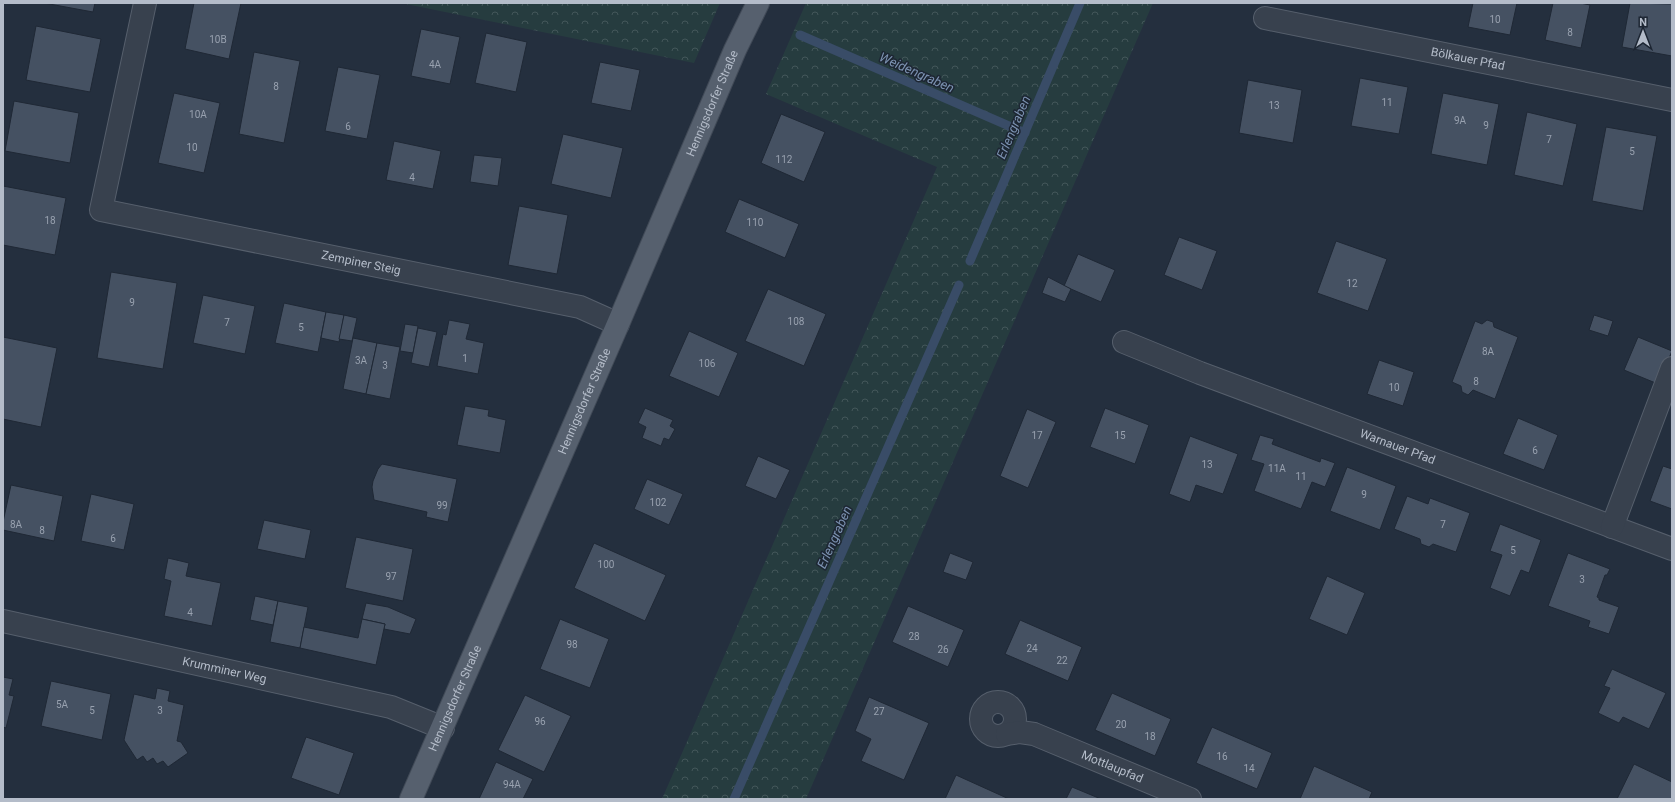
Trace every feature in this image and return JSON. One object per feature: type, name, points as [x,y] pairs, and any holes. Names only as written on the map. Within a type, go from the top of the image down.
[{"type":"main road","name":"Hennigsdorfer Straße","points":[[412,799],[735,50],[758,3]]},
{"type":"street","name":"Zempiner Steig","points":[[145,3],[101,210],[580,307],[618,324]]},
{"type":"street","name":"Bölkauer Pfad","points":[[1265,18],[1672,100]]},
{"type":"street","name":"Warnauer Pfad","points":[[1124,342],[1207,375],[1672,549]]},
{"type":"street","points":[[1612,527],[1672,368]]},
{"type":"street","name":"Krumminer Weg","points":[[3,621],[392,707],[443,728]]},
{"type":"street","name":"Mottlaupfad","points":[[1011,726],[1020,732],[1034,734],[1190,799]]},
{"type":"green space","points":[[401,3],[720,3],[694,63]]},
{"type":"green space","points":[[806,3],[1153,3],[806,799],[662,799],[937,167],[766,94]]},
{"type":"building","points":[[44,3],[95,3],[93,12]]},
{"type":"building","points":[[194,3],[241,3],[229,59],[185,49]]},
{"type":"building","points":[[1473,3],[1517,3],[1510,35],[1468,27]]},
{"type":"building","points":[[1553,3],[1580,3],[1590,5],[1581,48],[1545,40]]},
{"type":"building","points":[[1630,3],[1672,4],[1672,56],[1622,47]]},
{"type":"building","points":[[36,26],[101,39],[90,92],[26,80]]},
{"type":"building","points":[[421,29],[460,37],[450,84],[411,76]]},
{"type":"building","points":[[486,33],[527,42],[516,92],[475,83]]},
{"type":"building","points":[[254,52],[300,61],[284,143],[239,134]]},
{"type":"building","points":[[600,62],[640,70],[631,111],[591,103]]},
{"type":"building","points":[[338,67],[380,75],[367,139],[325,131]]},
{"type":"building","points":[[1360,78],[1408,87],[1399,134],[1351,126]]},
{"type":"building","points":[[1248,80],[1302,90],[1293,143],[1239,133]]},
{"type":"building","points":[[174,93],[220,103],[204,173],[158,163]]},
{"type":"building","points":[[1443,93],[1499,104],[1487,165],[1431,154]]},
{"type":"building","points":[[14,101],[79,113],[70,163],[5,151]]},
{"type":"building","points":[[1527,112],[1577,124],[1563,186],[1514,175]]},
{"type":"building","points":[[781,114],[825,132],[804,182],[761,163]]},
{"type":"building","points":[[1606,127],[1657,136],[1643,211],[1592,201]]},
{"type":"building","points":[[563,134],[623,148],[611,198],[551,184]]},
{"type":"building","points":[[394,141],[441,151],[433,189],[386,180]]},
{"type":"building","points":[[474,155],[502,158],[498,186],[470,182]]},
{"type":"building","points":[[3,186],[66,198],[55,255],[3,245]]},
{"type":"building","points":[[739,199],[799,224],[785,258],[725,232]]},
{"type":"building","points":[[519,206],[568,215],[557,274],[508,265]]},
{"type":"building","points":[[1179,237],[1217,251],[1202,290],[1164,275]]},
{"type":"building","points":[[1336,241],[1387,259],[1368,311],[1317,293]]},
{"type":"building","points":[[1078,254],[1115,270],[1101,302],[1064,286]]},
{"type":"building","points":[[111,272],[177,283],[163,369],[97,358]]},
{"type":"building","points":[[1048,277],[1071,289],[1065,302],[1042,293]]},
{"type":"building","points":[[768,289],[826,314],[804,366],[745,341]]},
{"type":"building","points":[[203,295],[255,306],[245,354],[193,343]]},
{"type":"building","points":[[284,303],[326,312],[318,352],[275,343]]},
{"type":"building","points":[[326,312],[344,315],[339,342],[321,338]]},
{"type":"building","points":[[344,315],[357,318],[352,341],[339,339]]},
{"type":"building","points":[[1594,315],[1613,321],[1608,336],[1589,330]]},
{"type":"building","points":[[449,320],[470,324],[466,339],[484,343],[478,374],[437,366],[443,334],[446,335]]},
{"type":"building","points":[[1487,320],[1493,322],[1494,327],[1518,337],[1495,399],[1473,390],[1468,395],[1462,392],[1461,386],[1452,382],[1475,321],[1482,324]]},
{"type":"building","points":[[405,324],[418,326],[413,353],[400,351]]},
{"type":"building","points":[[418,328],[437,332],[429,367],[411,363]]},
{"type":"building","points":[[689,331],[738,353],[719,397],[669,376]]},
{"type":"building","points":[[3,337],[57,348],[41,427],[3,419]]},
{"type":"building","points":[[1638,337],[1672,351],[1658,384],[1624,370]]},
{"type":"building","points":[[353,338],[377,343],[366,394],[343,389]]},
{"type":"building","points":[[377,343],[400,347],[390,399],[366,394]]},
{"type":"building","points":[[1379,360],[1414,372],[1403,406],[1367,394]]},
{"type":"building","points":[[465,406],[489,410],[488,416],[506,420],[500,453],[457,445]]},
{"type":"building","points":[[645,408],[673,420],[670,426],[675,429],[669,440],[664,438],[661,446],[642,438],[646,427],[638,423]]},
{"type":"building","points":[[1105,408],[1149,425],[1135,464],[1090,447]]},
{"type":"building","points":[[1027,409],[1056,422],[1028,488],[1000,476]]},
{"type":"building","points":[[1518,418],[1558,435],[1544,470],[1503,454]]},
{"type":"building","points":[[1260,435],[1274,439],[1272,444],[1320,462],[1321,458],[1335,463],[1325,487],[1312,482],[1301,509],[1254,491],[1264,464],[1251,460]]},
{"type":"building","points":[[1190,436],[1238,454],[1223,494],[1196,485],[1190,502],[1169,494]]},
{"type":"building","points":[[758,456],[790,470],[776,499],[745,486]]},
{"type":"building","points":[[382,464],[457,479],[448,522],[426,517],[427,512],[374,500],[372,487],[373,481]]},
{"type":"building","points":[[1663,466],[1672,469],[1672,509],[1650,501]]},
{"type":"building","points":[[1347,467],[1396,486],[1380,530],[1330,511]]},
{"type":"building","points":[[647,479],[683,494],[669,525],[634,509]]},
{"type":"building","points":[[11,485],[63,496],[54,541],[3,530],[3,522]]},
{"type":"building","points":[[91,494],[134,504],[124,550],[81,541]]},
{"type":"building","points":[[1407,496],[1428,504],[1430,498],[1470,513],[1456,552],[1433,544],[1429,547],[1421,544],[1420,539],[1394,529]]},
{"type":"building","points":[[264,520],[311,530],[305,559],[257,549]]},
{"type":"building","points":[[1500,524],[1541,540],[1529,573],[1521,570],[1510,596],[1490,588],[1502,555],[1490,551]]},
{"type":"building","points":[[356,537],[413,549],[403,601],[345,588]]},
{"type":"building","points":[[594,543],[666,575],[645,621],[574,588]]},
{"type":"building","points":[[950,553],[973,562],[966,580],[943,572]]},
{"type":"building","points":[[1568,553],[1610,569],[1607,575],[1605,575],[1597,597],[1599,600],[1619,607],[1609,634],[1588,627],[1590,621],[1548,606]]},
{"type":"building","points":[[168,558],[189,563],[186,576],[221,583],[212,626],[164,616],[171,581],[164,579]]},
{"type":"building","points":[[1327,576],[1365,593],[1347,635],[1309,619]]},
{"type":"building","points":[[255,596],[278,601],[273,625],[250,620]]},
{"type":"building","points":[[278,601],[308,607],[300,648],[270,642]]},
{"type":"building","points":[[366,603],[388,607],[416,619],[410,634],[384,629],[385,624],[362,619]]},
{"type":"building","points":[[908,606],[964,630],[948,667],[892,642]]},
{"type":"building","points":[[362,619],[385,624],[376,665],[300,648],[304,627],[358,638]]},
{"type":"building","points":[[560,619],[609,639],[590,688],[540,669]]},
{"type":"building","points":[[1020,620],[1082,647],[1068,681],[1005,654]]},
{"type":"building","points":[[1612,669],[1666,693],[1649,729],[1623,717],[1619,723],[1598,713],[1610,688],[1604,686]]},
{"type":"building","points":[[3,677],[13,679],[9,695],[14,696],[6,728],[3,727]]},
{"type":"building","points":[[51,681],[111,694],[102,740],[41,726]]},
{"type":"building","points":[[157,688],[170,691],[168,701],[184,705],[177,741],[181,742],[188,753],[168,767],[163,761],[157,764],[153,758],[147,762],[143,756],[137,760],[124,740],[134,694],[155,699]]},
{"type":"building","points":[[1112,693],[1171,719],[1155,756],[1095,730]]},
{"type":"building","points":[[525,695],[571,716],[544,772],[498,750]]},
{"type":"building","points":[[869,697],[929,723],[904,780],[861,761],[871,739],[855,731]]},
{"type":"building","points":[[1212,727],[1272,753],[1257,789],[1196,763]]},
{"type":"building","points":[[306,737],[354,753],[339,795],[291,778]]},
{"type":"building","points":[[496,762],[533,779],[523,799],[479,799]]},
{"type":"building","points":[[1634,764],[1672,782],[1672,799],[1617,799]]},
{"type":"building","points":[[1314,766],[1372,792],[1369,799],[1300,799]]},
{"type":"building","points":[[956,775],[1009,799],[945,799]]},
{"type":"building","points":[[1072,787],[1101,799],[1066,799]]},
{"type":"waterway","name":"Weidengraben","points":[[970,261],[1080,3]]},
{"type":"waterway","name":"Weidengraben","points":[[800,35],[1025,133]]},
{"type":"waterway","name":"Erlengraben","points":[[734,799],[959,285]]}]
